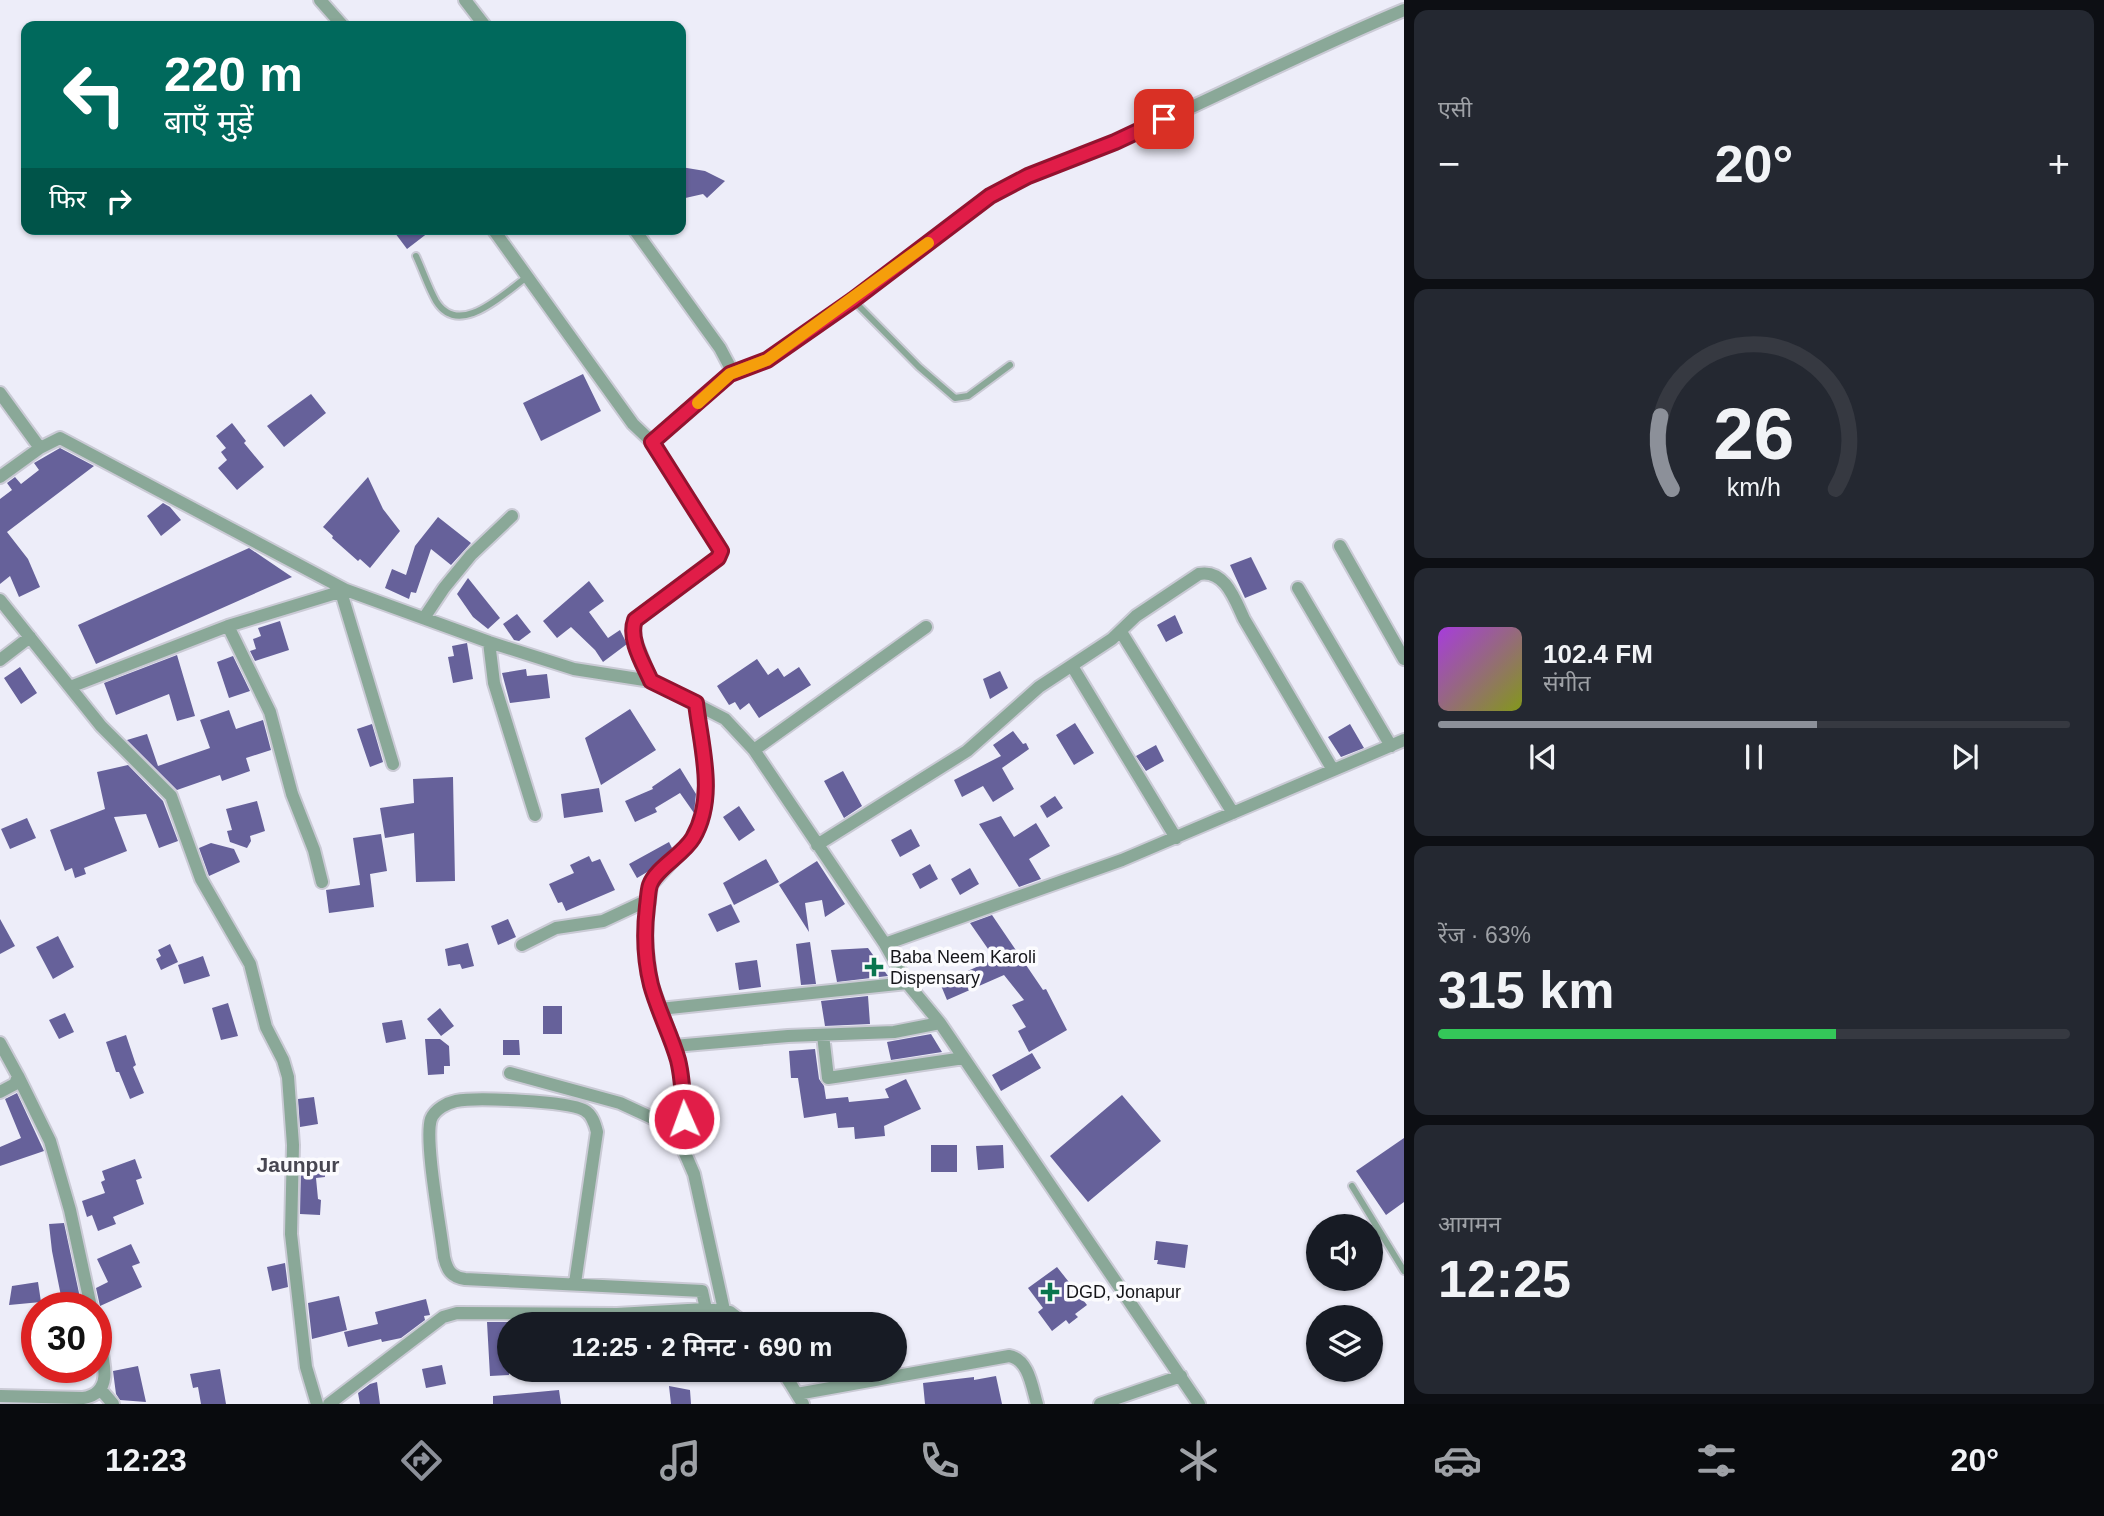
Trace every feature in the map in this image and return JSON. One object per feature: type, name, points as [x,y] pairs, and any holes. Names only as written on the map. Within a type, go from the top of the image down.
[{"type":"street","points":[[320,0],[339,21]]},
{"type":"street","points":[[466,0],[481,21]]},
{"type":"street","points":[[652,442],[730,374],[767,360],[1008,185],[1115,142],[1336,38],[1404,10]]},
{"type":"street","points":[[497,235],[633,424],[652,442],[721,551],[718,558],[635,620],[633,635],[651,681]]},
{"type":"street","points":[[638,235],[720,348],[730,367],[730,374]]},
{"type":"street","points":[[0,393],[40,448]]},
{"type":"street","points":[[0,477],[40,448],[60,438],[343,591],[574,669],[651,681],[725,719],[754,750],[885,943],[907,983],[964,1058],[1199,1404]]},
{"type":"street","points":[[424,618],[471,555],[512,516]]},
{"type":"street","points":[[1340,546],[1404,659]]},
{"type":"street","points":[[817,845],[967,751],[1030,694],[1121,632],[1136,616],[1199,575],[1209,573],[1216,576],[1233,596],[1333,770]]},
{"type":"street","points":[[1298,588],[1391,746]]},
{"type":"street","points":[[70,687],[228,626],[343,591]]},
{"type":"street","points":[[343,591],[393,764]]},
{"type":"street","points":[[0,600],[101,726],[171,796],[201,879],[250,964],[266,1027],[285,1065],[291,1100],[291,1234],[306,1367],[317,1404]]},
{"type":"street","points":[[228,626],[270,712],[322,883]]},
{"type":"street","points":[[754,750],[926,626]]},
{"type":"street","points":[[1121,632],[1233,813]]},
{"type":"street","points":[[0,660],[30,637]]},
{"type":"street","points":[[489,642],[494,683],[535,815]]},
{"type":"street","points":[[1072,666],[1176,838]]},
{"type":"street","points":[[674,1128],[681,1125],[684,1119],[683,1082],[674,1046],[651,983],[645,934],[650,885],[693,838],[704,812],[706,782],[696,703]]},
{"type":"street","points":[[885,943],[1084,874],[1176,838],[1404,740]]},
{"type":"street","points":[[522,945],[556,928],[603,921],[648,900]]},
{"type":"street","points":[[660,1009],[907,983]]},
{"type":"street","points":[[674,1046],[894,1032],[940,1024]]},
{"type":"street","points":[[823,1035],[828,1078],[964,1058]]},
{"type":"street","points":[[0,1043],[50,1141],[70,1210],[88,1292]]},
{"type":"street","points":[[510,1073],[621,1103],[674,1128],[694,1174],[724,1310]]},
{"type":"street","points":[[0,1092],[15,1084],[18,1076]]},
{"type":"street","points":[[575,1283],[597,1132],[591,1116],[583,1109],[566,1105],[525,1101],[461,1100],[438,1109],[432,1117],[430,1143],[447,1268],[452,1275],[465,1279],[702,1291],[706,1309]]},
{"type":"street","points":[[329,1404],[443,1317],[457,1313],[617,1314],[706,1309],[728,1312]]},
{"type":"street","points":[[789,1382],[800,1399],[1009,1356],[1024,1365],[1037,1404]]},
{"type":"street","points":[[1100,1404],[1181,1376]]},
{"type":"street","points":[[0,1396],[83,1398],[96,1395],[105,1383]]},
{"type":"street","points":[[101,1390],[113,1404]]},
{"type":"lane","points":[[416,256],[437,301],[447,313],[454,316],[468,316],[479,311],[527,277]]},
{"type":"lane","points":[[853,300],[919,367],[955,398],[968,396],[1010,365]]},
{"type":"lane","points":[[1352,1186],[1404,1271]]},
{"type":"building","points":[[686,168],[705,171],[725,181],[707,198],[703,194],[686,198]]},
{"type":"building","points":[[396,235],[425,235],[407,249]]},
{"type":"building","points":[[583,374],[601,411],[541,441],[523,403]]},
{"type":"building","points":[[311,394],[326,413],[284,447],[267,426]]},
{"type":"building","points":[[232,423],[264,467],[237,490],[218,468],[227,460],[221,452],[226,448],[216,436]]},
{"type":"building","points":[[60,448],[94,466],[7,532],[28,559],[40,587],[19,597],[10,576],[0,584],[0,499],[12,490],[7,483],[15,477],[21,484],[39,470],[34,463]]},
{"type":"building","points":[[368,477],[383,509],[400,531],[370,568],[360,559],[358,561],[323,527]]},
{"type":"building","points":[[163,503],[181,520],[161,536],[147,516]]},
{"type":"building","points":[[438,517],[471,543],[451,565],[431,549],[416,593],[411,592],[409,599],[385,588],[392,569],[406,575],[415,546]]},
{"type":"building","points":[[249,548],[292,577],[96,664],[78,625]]},
{"type":"building","points":[[1251,557],[1267,589],[1245,598],[1230,565]]},
{"type":"building","points":[[468,578],[500,618],[488,629],[473,617],[457,594]]},
{"type":"building","points":[[589,581],[604,601],[589,612],[608,638],[620,630],[627,644],[603,662],[595,650],[571,627],[557,638],[543,621]]},
{"type":"building","points":[[517,614],[531,632],[519,641],[514,640],[503,624]]},
{"type":"building","points":[[1175,615],[1183,633],[1166,642],[1157,625]]},
{"type":"building","points":[[280,621],[289,650],[255,661],[250,651],[256,649],[253,639],[261,636],[258,628]]},
{"type":"building","points":[[467,643],[473,679],[453,683],[448,657],[454,656],[452,646]]},
{"type":"building","points":[[177,655],[195,716],[177,721],[169,694],[116,715],[104,683]]},
{"type":"building","points":[[233,656],[250,691],[229,698],[217,662]]},
{"type":"building","points":[[757,659],[768,675],[778,668],[784,677],[799,667],[811,685],[759,718],[749,703],[740,710],[735,702],[729,705],[717,686]]},
{"type":"building","points":[[20,667],[37,693],[21,704],[4,678]]},
{"type":"building","points":[[526,669],[527,676],[547,674],[550,698],[510,703],[502,673]]},
{"type":"building","points":[[1000,671],[1008,688],[990,699],[983,679]]},
{"type":"building","points":[[630,709],[656,750],[601,785],[585,738]]},
{"type":"building","points":[[229,710],[236,729],[263,720],[271,750],[246,758],[250,771],[222,781],[220,775],[177,790],[127,740],[147,734],[158,766],[210,748],[200,720]]},
{"type":"building","points":[[1075,723],[1094,753],[1074,765],[1056,735]]},
{"type":"building","points":[[372,724],[383,762],[370,767],[357,729]]},
{"type":"building","points":[[1350,724],[1364,748],[1341,757],[1328,737]]},
{"type":"building","points":[[1013,731],[1029,749],[1002,768],[1014,789],[993,802],[983,786],[962,797],[954,780],[1001,756],[993,745]]},
{"type":"building","points":[[1156,745],[1164,761],[1146,771],[1136,756]]},
{"type":"building","points":[[128,765],[163,801],[178,841],[159,848],[146,814],[114,817],[127,851],[84,868],[86,874],[75,878],[72,868],[65,871],[50,830],[105,809],[97,772]]},
{"type":"building","points":[[680,768],[696,794],[694,813],[680,793],[655,808],[657,812],[635,822],[625,801],[653,789],[652,787]]},
{"type":"building","points":[[843,771],[862,806],[844,818],[824,781]]},
{"type":"building","points":[[453,777],[455,881],[416,882],[414,833],[385,838],[380,808],[414,803],[413,779]]},
{"type":"building","points":[[599,788],[603,812],[564,818],[561,794]]},
{"type":"building","points":[[1055,796],[1063,808],[1047,818],[1040,806]]},
{"type":"building","points":[[257,801],[265,831],[250,836],[251,841],[247,848],[230,842],[227,831],[232,830],[226,809]]},
{"type":"building","points":[[739,806],[755,830],[739,841],[723,817]]},
{"type":"building","points":[[1001,816],[1014,837],[1036,823],[1050,846],[1029,859],[1041,879],[1019,887],[979,824]]},
{"type":"building","points":[[27,818],[36,838],[10,849],[1,829]]},
{"type":"building","points":[[911,829],[920,846],[900,857],[891,840]]},
{"type":"building","points":[[381,834],[387,871],[370,874],[374,907],[329,913],[326,890],[360,885],[353,838]]},
{"type":"building","points":[[669,842],[672,848],[654,868],[637,878],[629,864]]},
{"type":"building","points":[[211,843],[234,849],[240,862],[209,876],[199,848]]},
{"type":"building","points":[[589,856],[592,862],[600,859],[615,890],[566,911],[562,902],[558,903],[549,884],[574,873],[570,865]]},
{"type":"building","points":[[766,859],[779,882],[734,905],[723,883]]},
{"type":"building","points":[[817,861],[845,904],[825,917],[822,900],[805,903],[809,932],[779,885]]},
{"type":"building","points":[[930,864],[938,879],[920,889],[912,874]]},
{"type":"building","points":[[970,868],[979,884],[960,895],[951,879]]},
{"type":"building","points":[[731,904],[740,922],[717,932],[708,914]]},
{"type":"building","points":[[992,915],[1043,990],[1046,989],[1067,1030],[1029,1052],[1018,1031],[1026,1027],[1012,1005],[1024,1000],[1004,975],[947,1000],[940,983],[995,959],[970,923]]},
{"type":"building","points":[[0,919],[15,946],[0,954]]},
{"type":"building","points":[[508,919],[516,937],[498,945],[491,926]]},
{"type":"building","points":[[58,936],[74,967],[53,979],[36,947]]},
{"type":"building","points":[[810,942],[816,984],[801,985],[796,944]]},
{"type":"building","points":[[468,943],[474,966],[462,969],[460,964],[448,966],[445,949]]},
{"type":"building","points":[[170,944],[178,962],[161,970],[156,959],[161,956],[158,950]]},
{"type":"building","points":[[868,948],[888,976],[837,982],[831,950]]},
{"type":"building","points":[[203,956],[210,976],[184,984],[178,965]]},
{"type":"building","points":[[757,960],[761,987],[739,990],[735,963]]},
{"type":"building","points":[[868,996],[870,1024],[825,1026],[821,1001]]},
{"type":"building","points":[[228,1003],[238,1036],[221,1040],[212,1008]]},
{"type":"building","points":[[543,1006],[562,1006],[562,1034],[543,1034]]},
{"type":"building","points":[[440,1008],[454,1026],[441,1036],[427,1019]]},
{"type":"building","points":[[65,1013],[74,1032],[59,1039],[49,1020]]},
{"type":"building","points":[[402,1020],[406,1039],[386,1043],[382,1023]]},
{"type":"building","points":[[931,1034],[942,1052],[891,1060],[887,1042]]},
{"type":"building","points":[[126,1035],[136,1065],[133,1067],[144,1093],[130,1099],[119,1072],[116,1072],[106,1042]]},
{"type":"building","points":[[425,1039],[440,1039],[449,1046],[450,1066],[444,1066],[444,1074],[428,1075]]},
{"type":"building","points":[[503,1040],[519,1040],[520,1055],[503,1055]]},
{"type":"building","points":[[815,1049],[819,1079],[824,1086],[826,1099],[848,1097],[849,1102],[889,1098],[885,1089],[906,1079],[921,1109],[884,1126],[885,1136],[855,1139],[854,1127],[838,1128],[836,1113],[804,1118],[798,1078],[791,1078],[789,1051]]},
{"type":"building","points":[[1032,1053],[1041,1068],[1001,1091],[992,1075]]},
{"type":"building","points":[[17,1093],[44,1151],[0,1166],[0,1147],[21,1138],[5,1099]]},
{"type":"building","points":[[1122,1095],[1161,1141],[1088,1202],[1050,1156]]},
{"type":"building","points":[[314,1097],[318,1124],[300,1127],[298,1099]]},
{"type":"building","points":[[1404,1138],[1404,1202],[1386,1215],[1356,1171]]},
{"type":"building","points":[[931,1145],[957,1145],[957,1172],[931,1172]]},
{"type":"building","points":[[1003,1145],[1004,1168],[978,1170],[976,1146]]},
{"type":"building","points":[[135,1159],[142,1178],[136,1180],[144,1204],[113,1217],[116,1224],[98,1231],[92,1215],[87,1217],[82,1201],[105,1193],[101,1182],[105,1180],[102,1171]]},
{"type":"building","points":[[324,1164],[325,1177],[316,1178],[318,1199],[321,1200],[320,1215],[300,1214],[301,1166]]},
{"type":"building","points":[[64,1223],[79,1292],[60,1292],[49,1224]]},
{"type":"building","points":[[1156,1241],[1188,1245],[1185,1268],[1157,1264],[1158,1260],[1154,1260]]},
{"type":"building","points":[[131,1244],[140,1263],[132,1266],[142,1287],[112,1301],[112,1292],[97,1292],[96,1288],[108,1282],[97,1259]]},
{"type":"building","points":[[285,1263],[288,1287],[272,1291],[267,1267]]},
{"type":"building","points":[[1057,1267],[1087,1305],[1075,1314],[1078,1317],[1069,1324],[1066,1320],[1052,1331],[1038,1312],[1043,1308],[1028,1288]]},
{"type":"building","points":[[38,1282],[40,1292],[21,1292],[21,1304],[9,1305],[12,1286]]},
{"type":"building","points":[[339,1296],[347,1330],[312,1339],[308,1303]]},
{"type":"building","points":[[426,1299],[430,1315],[424,1316],[425,1320],[401,1338],[382,1342],[381,1339],[348,1347],[344,1332],[378,1324],[375,1312]]},
{"type":"building","points":[[487,1322],[497,1322],[497,1376],[490,1376]]},
{"type":"building","points":[[442,1365],[446,1384],[426,1388],[422,1369]]},
{"type":"building","points":[[138,1366],[146,1402],[120,1400],[116,1394],[113,1371]]},
{"type":"building","points":[[220,1369],[226,1404],[201,1404],[198,1387],[193,1388],[190,1374]]},
{"type":"building","points":[[996,1376],[1002,1404],[925,1404],[923,1383]]},
{"type":"building","points":[[377,1382],[380,1404],[360,1404],[358,1393]]},
{"type":"building","points":[[669,1386],[690,1390],[691,1404],[671,1404]]},
{"type":"building","points":[[559,1390],[561,1404],[493,1404],[493,1396]]},
{"type":"slow traffic","points":[[698,403],[730,374],[767,360],[928,243]]},
{"type":"place","name":"Baba Neem Karoli Dispensary","points":[[874,967]]},
{"type":"place","name":"DGD, Jonapur","points":[[1050,1292]]},
{"type":"district","name":"Jaunpur","points":[[298,1165]]},
{"type":"route","points":[[684,1119],[683,1082],[679,1063],[651,983],[645,934],[650,885],[693,838],[704,812],[707,799],[706,782],[696,703],[651,681],[632,629],[635,620],[649,608],[718,558],[721,547],[652,442],[730,374],[767,360],[853,300],[990,196],[1028,176],[1115,142],[1164,119]]}]
